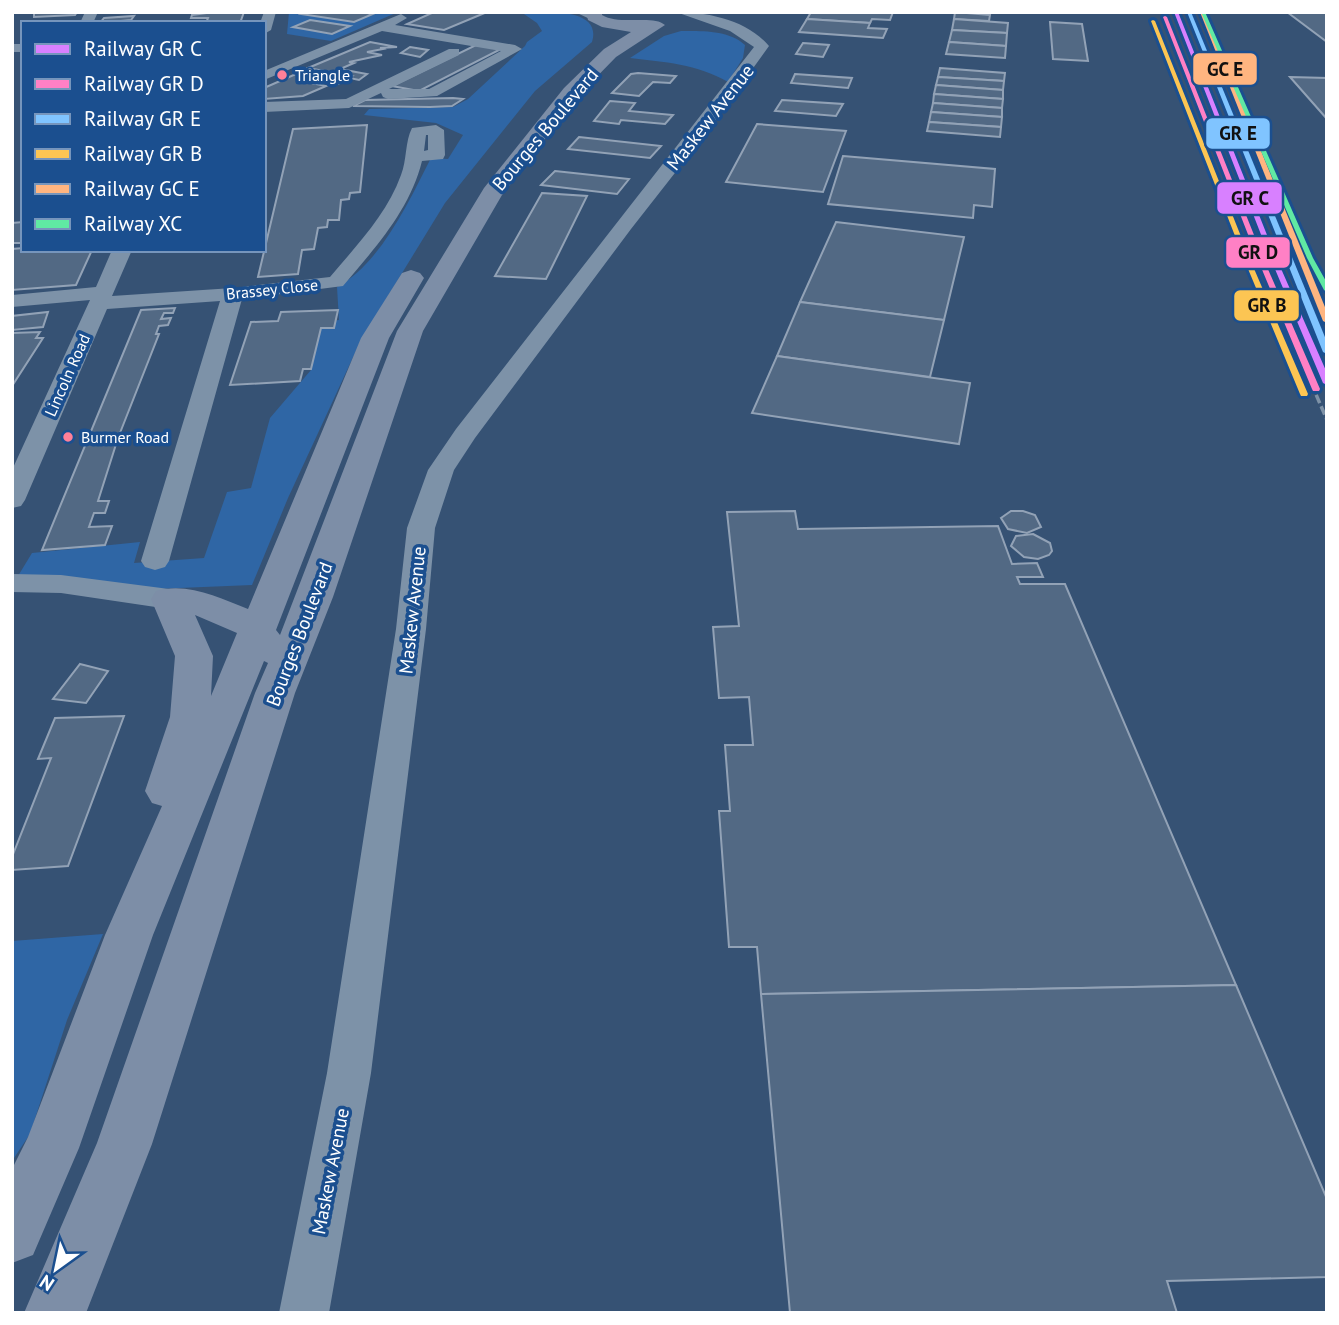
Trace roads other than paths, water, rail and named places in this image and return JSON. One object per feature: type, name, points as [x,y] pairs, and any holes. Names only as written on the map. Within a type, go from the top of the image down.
[{"type":"main road","name":"Bourges Boulevard","points":[[461,195],[544,93],[590,61],[635,35],[678,18],[680,12]]},
{"type":"main road","name":"Bourges Boulevard","points":[[55,1313],[124,1144],[282,673],[315,597],[410,331],[492,193],[571,92],[607,34],[593,16]]},
{"type":"main road","points":[[593,16],[626,26],[661,24]]},
{"type":"main road","name":"Bourges Boulevard","points":[[12,1234],[51,1148],[128,935],[257,632],[375,338],[425,255]]},
{"type":"main road","points":[[169,599],[195,602],[249,623],[279,658],[282,673]]},
{"type":"main road","points":[[128,935],[141,873],[190,717],[194,656],[169,599]]},
{"type":"street","points":[[266,75],[415,12]]},
{"type":"street","name":"Maskew Avenue","points":[[304,1313],[349,1073],[411,629],[415,558],[429,503],[441,471],[465,434],[624,225],[756,58],[762,46],[748,34],[715,20],[680,12]]},
{"type":"street","name":"Maskew Avenue","points":[[661,24],[733,28]]},
{"type":"street","points":[[382,27],[515,49],[432,93],[388,94]]},
{"type":"street","points":[[286,111],[349,103],[454,52]]},
{"type":"street","points":[[266,69],[284,68]]},
{"type":"street","points":[[266,107],[286,111],[341,111]]},
{"type":"street","name":"Brassey Close","points":[[12,301],[233,295],[336,282],[390,218],[417,156]]},
{"type":"street","name":"Lincoln Road","points":[[12,500],[23,450],[102,298],[121,252]]},
{"type":"street","points":[[155,561],[233,295]]},
{"type":"street","points":[[12,583],[61,584],[169,599]]},
{"type":"railway","points":[[1165,12],[1258,259]]},
{"type":"railway","points":[[1257,257],[1327,420]]},
{"type":"rail line","name":"XC","points":[[1203,12],[1310,258],[1327,290]]},
{"type":"place","name":"Triangle","points":[[282,75]]},
{"type":"place","name":"Burmer Road","points":[[68,437]]}]
